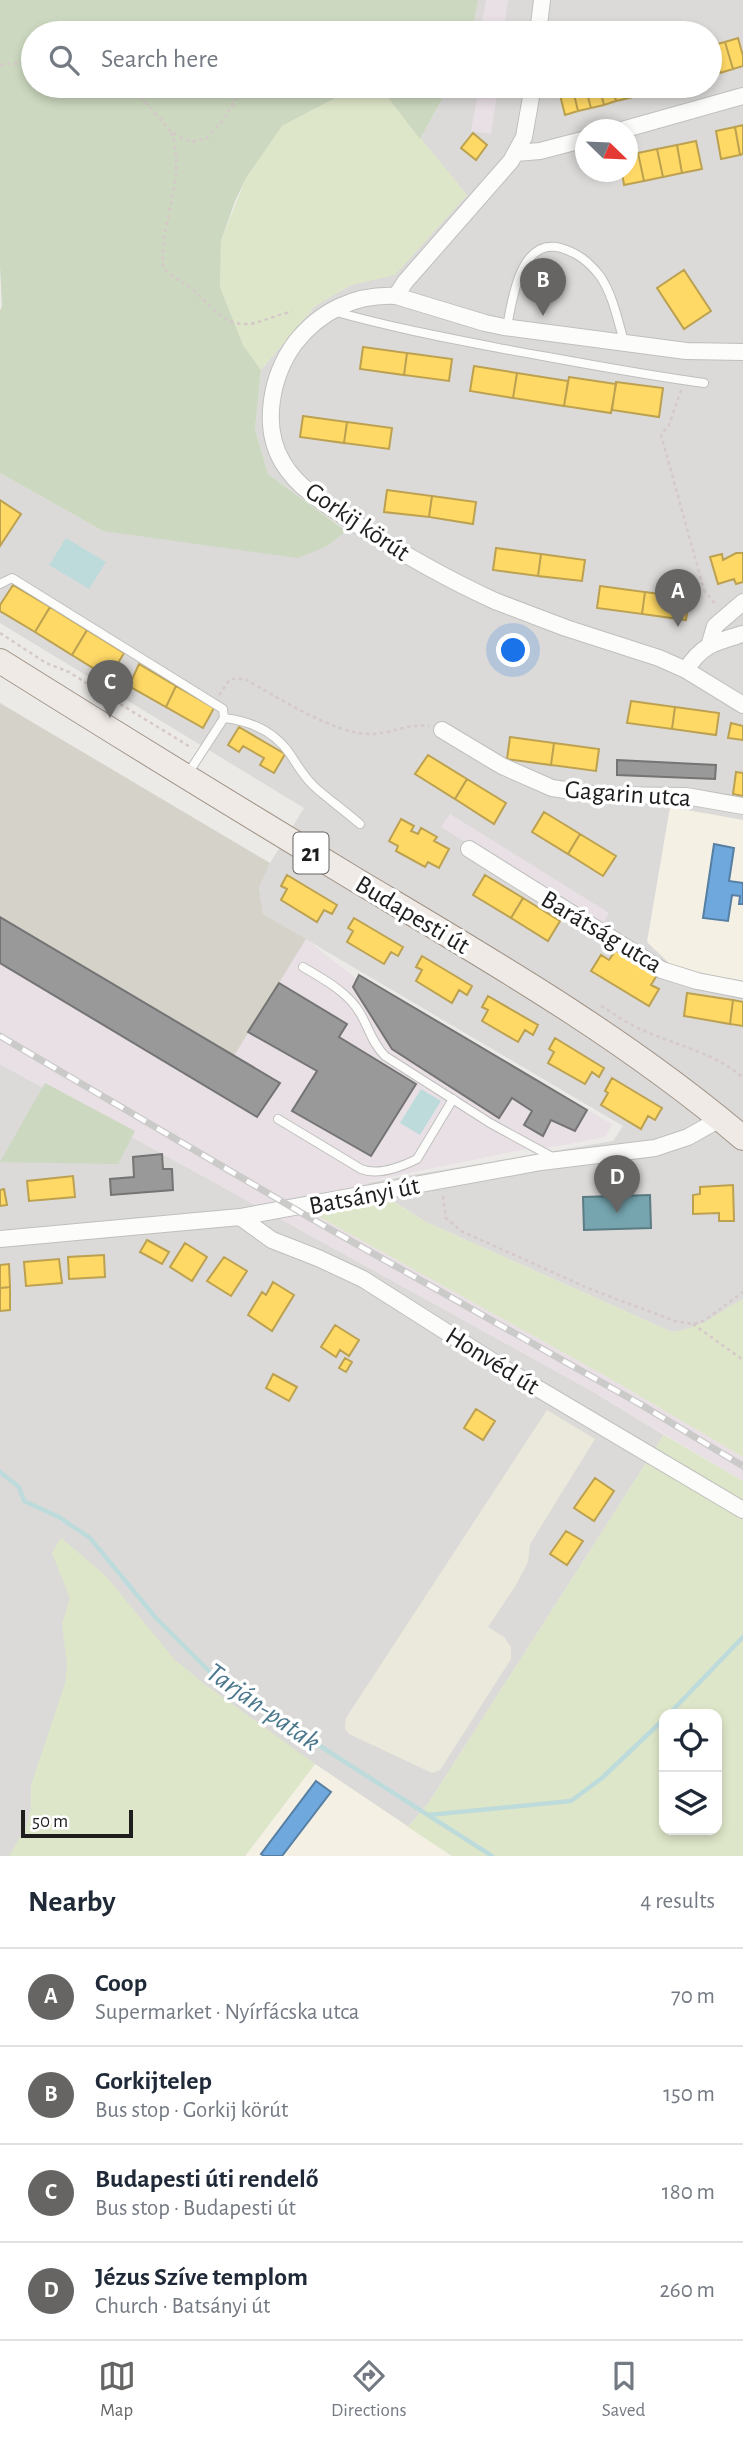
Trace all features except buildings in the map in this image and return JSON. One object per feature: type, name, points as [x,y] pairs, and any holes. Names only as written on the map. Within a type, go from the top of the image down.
[{"type":"main road","name":"Budapesti út","points":[[0,661],[547,996],[673,1081],[743,1138]]},
{"type":"street","points":[[539,21],[542,0]]},
{"type":"street","points":[[638,126],[743,96]]},
{"type":"street","points":[[531,98],[524,137],[516,153],[404,282],[396,296],[485,323],[508,327],[686,351],[743,352]]},
{"type":"street","points":[[516,153],[540,151],[575,142]]},
{"type":"street","name":"Gorkij körút","points":[[396,296],[363,298],[330,310],[315,320],[287,354],[276,381],[271,406],[274,443],[291,474],[328,506],[360,527],[466,588],[529,614],[659,658],[686,670],[743,705]]},
{"type":"street","points":[[710,643],[715,626],[743,601]]},
{"type":"street","points":[[686,670],[699,652],[710,643],[743,634]]},
{"type":"street","name":"Gagarin utca","points":[[442,730],[502,766],[552,788],[598,794],[686,796],[743,806]]},
{"type":"street","name":"Barátság utca","points":[[469,849],[662,970],[697,981],[743,990]]},
{"type":"street","name":"Batsányi út","points":[[0,1239],[240,1217],[327,1203],[556,1160],[655,1148],[688,1137],[720,1119]]},
{"type":"street","name":"Honvéd út","points":[[240,1217],[272,1240],[318,1258],[394,1296],[500,1366],[743,1510]]},
{"type":"lane","points":[[508,327],[512,299],[520,273],[529,257],[541,250],[556,247],[582,257],[600,277],[607,289],[624,342]]},
{"type":"lane","points":[[330,310],[461,340],[704,383]]},
{"type":"lane","points":[[0,584],[12,578],[223,709],[224,718],[186,777]]},
{"type":"lane","points":[[224,718],[244,720],[258,726],[289,752],[316,789],[360,824]]},
{"type":"lane","points":[[303,967],[348,998],[360,1013],[375,1047],[385,1056],[556,1160]]},
{"type":"lane","points":[[278,1119],[361,1169],[373,1172],[408,1164],[417,1159],[453,1099]]},
{"type":"path","points":[[0,65],[21,62]]},
{"type":"path","points":[[142,98],[171,132],[190,142],[207,138],[225,118],[236,98]]},
{"type":"path","points":[[171,132],[176,170],[163,240],[163,268],[175,280],[190,287],[218,315],[233,322],[247,324],[292,312]]},
{"type":"path","points":[[684,380],[669,425],[661,435],[704,590],[714,604],[727,615]]},
{"type":"path","points":[[0,634],[46,663],[69,672],[187,747],[193,748],[197,745],[204,733],[212,737]]},
{"type":"path","points":[[213,703],[230,679],[237,677],[338,727],[367,734],[426,725],[442,730]]},
{"type":"path","points":[[599,1005],[634,1026],[709,1055],[732,1068],[743,1079]]},
{"type":"path","points":[[444,1179],[444,1213],[461,1231],[662,1318],[693,1324],[743,1360]]},
{"type":"path","points":[[693,1324],[704,1321],[743,1292]]},
{"type":"shaded area","points":[[478,0],[743,0],[743,1299],[692,1329],[672,1332],[426,1222],[365,1183],[613,1141],[623,1126],[263,914],[259,888],[270,863],[304,808],[0,623],[0,473],[103,531],[346,530],[268,474],[255,429],[261,370],[315,306],[351,285],[395,274],[467,195],[420,139],[442,98],[722,98],[722,21],[474,21]]},
{"type":"shaded area","points":[[486,0],[508,0],[505,21],[482,21]]},
{"type":"shaded area","points":[[477,98],[496,98],[491,134],[471,131]]},
{"type":"shaded area","points":[[0,703],[270,863],[259,888],[263,914],[306,939],[234,1056],[0,917]]},
{"type":"shaded area","points":[[670,807],[743,820],[743,981],[709,975],[669,963],[647,942]]},
{"type":"shaded area","points":[[450,814],[609,913],[601,926],[441,827]]},
{"type":"shaded area","points":[[306,939],[357,979],[359,975],[612,1124],[605,1137],[521,1150],[366,1182],[389,1199],[316,1215],[609,1378],[743,1457],[743,1481],[590,1390],[0,1064],[0,963],[258,1117],[280,1083],[234,1056]]},
{"type":"shaded area","points":[[0,1064],[590,1390],[664,1435],[429,1802],[408,1827],[315,1764],[245,1856],[0,1856]]},
{"type":"shaded area","points":[[547,1410],[595,1439],[530,1544],[528,1562],[488,1627],[504,1637],[511,1647],[511,1659],[440,1770],[432,1773],[349,1734],[345,1729],[346,1718]]},
{"type":"shaded area","points":[[315,1764],[452,1856],[245,1856]]},
{"type":"green space","points":[[0,0],[478,0],[474,21],[21,21],[21,98],[335,98],[282,126],[246,178],[221,241],[220,287],[243,345],[261,370],[255,429],[268,474],[346,531],[327,546],[298,558],[103,531],[0,473]]},
{"type":"green space","points":[[335,98],[388,98],[467,195],[395,275],[351,285],[315,306],[261,370],[243,345],[220,287],[221,241],[246,178],[282,126]]},
{"type":"green space","points":[[388,98],[442,98],[420,139]]},
{"type":"green space","points":[[45,1083],[135,1131],[118,1164],[0,1162]]},
{"type":"green space","points":[[389,1199],[426,1222],[672,1332],[702,1323],[743,1299],[743,1457],[609,1378],[314,1214]]},
{"type":"green space","points":[[664,1435],[743,1481],[743,1856],[452,1856],[408,1827],[429,1802]]},
{"type":"green space","points":[[61,1538],[105,1575],[174,1659],[315,1764],[245,1856],[9,1856],[26,1828],[31,1809],[31,1785],[65,1684],[67,1664],[62,1624],[70,1598],[52,1553]]},
{"type":"water","points":[[66,538],[106,562],[89,589],[49,565]]},
{"type":"water","points":[[421,1089],[441,1101],[420,1135],[400,1123]]},
{"type":"waterway","name":"Tarján-patak","points":[[0,1472],[19,1487],[24,1501],[59,1517],[90,1538],[156,1618],[220,1682],[492,1856]]},
{"type":"waterway","points":[[674,1709],[743,1637]]},
{"type":"waterway","points":[[428,1815],[571,1801],[602,1778],[659,1724]]},
{"type":"railway","points":[[0,1036],[312,1219],[640,1404],[743,1466]]},
{"type":"place","name":"Gorkijtelep","points":[[543,316]]},
{"type":"place","name":"Coop","points":[[678,627]]},
{"type":"place","name":"Budapesti úti rendelő","points":[[110,718]]},
{"type":"place","name":"Jézus Szíve templom","points":[[617,1213]]}]
